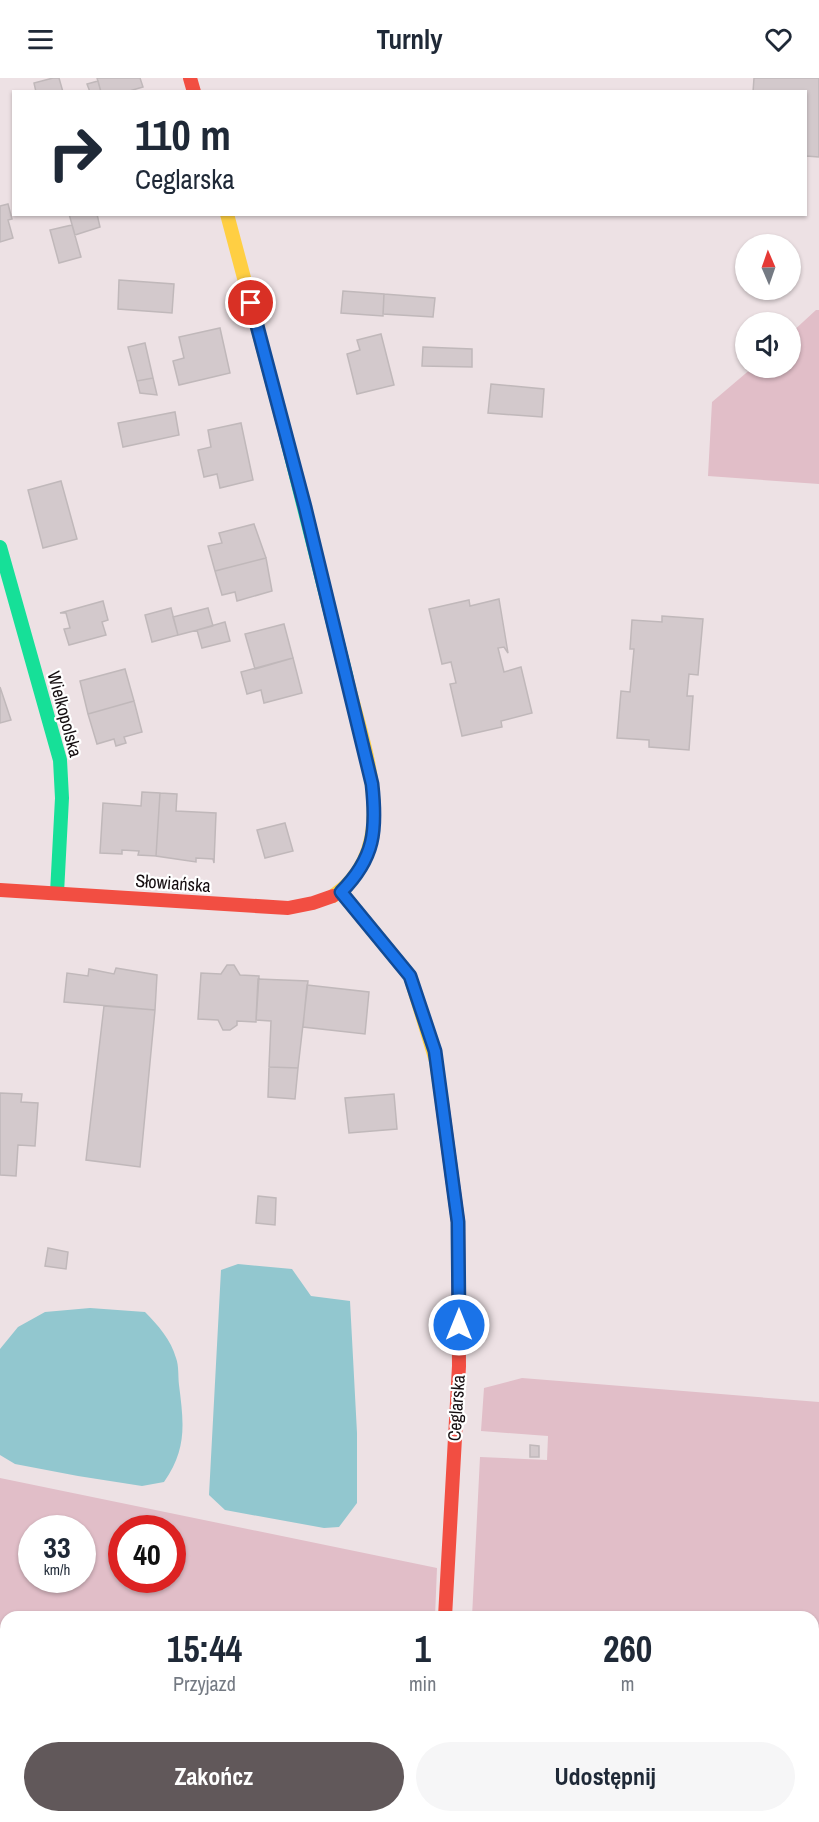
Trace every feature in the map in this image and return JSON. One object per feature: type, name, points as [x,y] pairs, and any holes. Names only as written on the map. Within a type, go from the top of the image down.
[{"type":"street","points":[[228,216],[300,487],[372,784],[375,814],[373,841],[353,880],[341,892]]},
{"type":"street","name":"Wielkopolska","points":[[0,548],[60,760],[62,798],[57,893]]},
{"type":"street","name":"Słowiańska","points":[[0,890],[288,908],[309,906],[341,892]]},
{"type":"street","name":"Ceglarska","points":[[341,892],[410,976],[436,1061],[458,1222],[459,1366],[445,1611]]},
{"type":"shaded area","points":[[816,310],[819,310],[819,484],[708,476],[712,402],[740,378],[801,378],[801,324]]},
{"type":"shaded area","points":[[522,1378],[819,1402],[819,1611],[472,1611],[480,1457],[547,1460],[548,1436],[481,1431],[484,1388]]},
{"type":"shaded area","points":[[0,1478],[180,1515],[108,1515],[108,1593],[186,1593],[186,1516],[437,1568],[435,1611],[0,1611]]},
{"type":"water","points":[[238,1264],[292,1269],[311,1296],[350,1301],[357,1433],[357,1503],[339,1527],[324,1528],[225,1510],[209,1495],[221,1270]]},
{"type":"water","points":[[90,1308],[145,1312],[164,1333],[174,1351],[178,1368],[183,1424],[177,1458],[164,1482],[142,1486],[78,1476],[15,1464],[0,1455],[0,1349],[18,1327],[45,1312]]},
{"type":"building","points":[[59,78],[62,90],[36,90],[34,83]]},
{"type":"building","points":[[97,78],[140,78],[143,87],[133,90],[100,90]]},
{"type":"building","points":[[754,78],[819,78],[819,157],[807,156],[807,90],[753,90]]},
{"type":"building","points":[[98,81],[100,90],[89,90],[87,84]]},
{"type":"building","points":[[8,204],[12,219],[8,220],[13,238],[0,242],[0,206]]},
{"type":"building","points":[[70,216],[97,216],[100,227],[75,235]]},
{"type":"building","points":[[72,225],[81,257],[59,263],[50,230]]},
{"type":"building","points":[[119,280],[174,284],[172,313],[118,309]]},
{"type":"building","points":[[343,291],[384,294],[383,316],[341,313]]},
{"type":"building","points":[[384,294],[435,298],[433,317],[383,314]]},
{"type":"building","points":[[220,328],[230,373],[179,385],[173,361],[184,358],[179,337]]},
{"type":"building","points":[[381,334],[394,385],[357,394],[347,354],[360,350],[357,340]]},
{"type":"building","points":[[145,343],[153,378],[137,381],[128,347]]},
{"type":"building","points":[[423,347],[472,349],[472,367],[422,366]]},
{"type":"building","points":[[153,378],[157,395],[140,393],[137,381]]},
{"type":"building","points":[[491,384],[544,389],[542,417],[488,413]]},
{"type":"building","points":[[175,412],[179,435],[123,447],[118,423]]},
{"type":"building","points":[[241,423],[253,480],[220,488],[217,474],[204,477],[198,450],[211,447],[208,430]]},
{"type":"building","points":[[61,481],[77,539],[43,548],[28,490]]},
{"type":"building","points":[[254,524],[266,558],[215,571],[208,546],[222,543],[219,533]]},
{"type":"building","points":[[266,558],[272,591],[237,601],[235,592],[222,595],[215,571]]},
{"type":"building","points":[[499,599],[508,653],[504,647],[498,648],[504,672],[521,667],[532,713],[501,721],[502,727],[462,736],[450,684],[456,683],[451,662],[442,664],[429,609],[469,600],[470,606]]},
{"type":"building","points":[[103,601],[108,620],[102,622],[106,635],[69,645],[64,629],[70,628],[66,613],[60,613]]},
{"type":"building","points":[[171,608],[178,635],[152,642],[145,615]]},
{"type":"building","points":[[208,608],[213,626],[178,635],[173,617]]},
{"type":"building","points":[[662,616],[703,619],[698,675],[689,674],[687,696],[693,696],[689,750],[649,747],[649,740],[617,738],[621,691],[630,692],[634,649],[630,649],[632,620],[662,622]]},
{"type":"building","points":[[225,622],[230,641],[202,648],[197,630]]},
{"type":"building","points":[[284,624],[293,658],[255,669],[245,634]]},
{"type":"building","points":[[293,658],[302,693],[264,703],[261,690],[247,694],[241,672]]},
{"type":"building","points":[[125,669],[134,701],[88,714],[80,681]]},
{"type":"building","points":[[0,687],[11,720],[0,723]]},
{"type":"building","points":[[134,701],[142,732],[124,737],[126,743],[116,746],[114,739],[97,744],[88,714]]},
{"type":"building","points":[[142,792],[160,793],[156,856],[138,855],[139,851],[122,850],[122,854],[100,853],[103,803],[141,806]]},
{"type":"building","points":[[160,793],[177,794],[176,811],[216,813],[214,863],[213,859],[196,858],[196,862],[156,856]]},
{"type":"building","points":[[285,823],[293,851],[265,858],[257,830]]},
{"type":"building","points":[[227,965],[234,965],[240,975],[259,976],[256,1022],[237,1021],[237,1025],[230,1030],[223,1030],[218,1020],[198,1019],[201,973],[221,974]]},
{"type":"building","points":[[116,968],[157,975],[155,1010],[64,1002],[67,973],[88,976],[89,969],[114,974]]},
{"type":"building","points":[[258,979],[308,981],[298,1068],[269,1067],[271,1021],[256,1020]]},
{"type":"building","points":[[307,985],[369,992],[365,1034],[303,1027]]},
{"type":"building","points":[[104,1006],[155,1010],[140,1167],[86,1160]]},
{"type":"building","points":[[269,1067],[298,1068],[295,1099],[268,1097]]},
{"type":"building","points":[[0,1093],[22,1094],[21,1102],[38,1103],[35,1146],[18,1145],[16,1176],[0,1175]]},
{"type":"building","points":[[394,1094],[397,1129],[349,1133],[345,1098]]},
{"type":"building","points":[[258,1196],[276,1198],[275,1225],[256,1223]]},
{"type":"building","points":[[48,1248],[68,1252],[66,1269],[45,1266]]},
{"type":"building","points":[[530,1445],[539,1446],[539,1457],[530,1457]]},
{"type":"traffic: fast","points":[[285,432],[347,679]]},
{"type":"traffic: fast","points":[[0,547],[60,760],[62,798],[57,893]]},
{"type":"traffic: slow","points":[[228,216],[285,432]]},
{"type":"traffic: slow","points":[[333,896],[355,875],[368,851],[373,824],[373,795],[369,765],[347,679]]},
{"type":"traffic: slow","points":[[341,892],[410,976],[436,1061],[442,1103]]},
{"type":"traffic: jam","points":[[190,78],[193,90]]},
{"type":"traffic: jam","points":[[0,890],[288,908],[333,896]]},
{"type":"traffic: jam","points":[[442,1103],[458,1222],[459,1366],[445,1611]]},
{"type":"route","points":[[251,303],[305,507],[372,784],[375,814],[373,841],[369,854],[353,880],[341,892],[410,976],[435,1051],[458,1222],[459,1325]]}]
